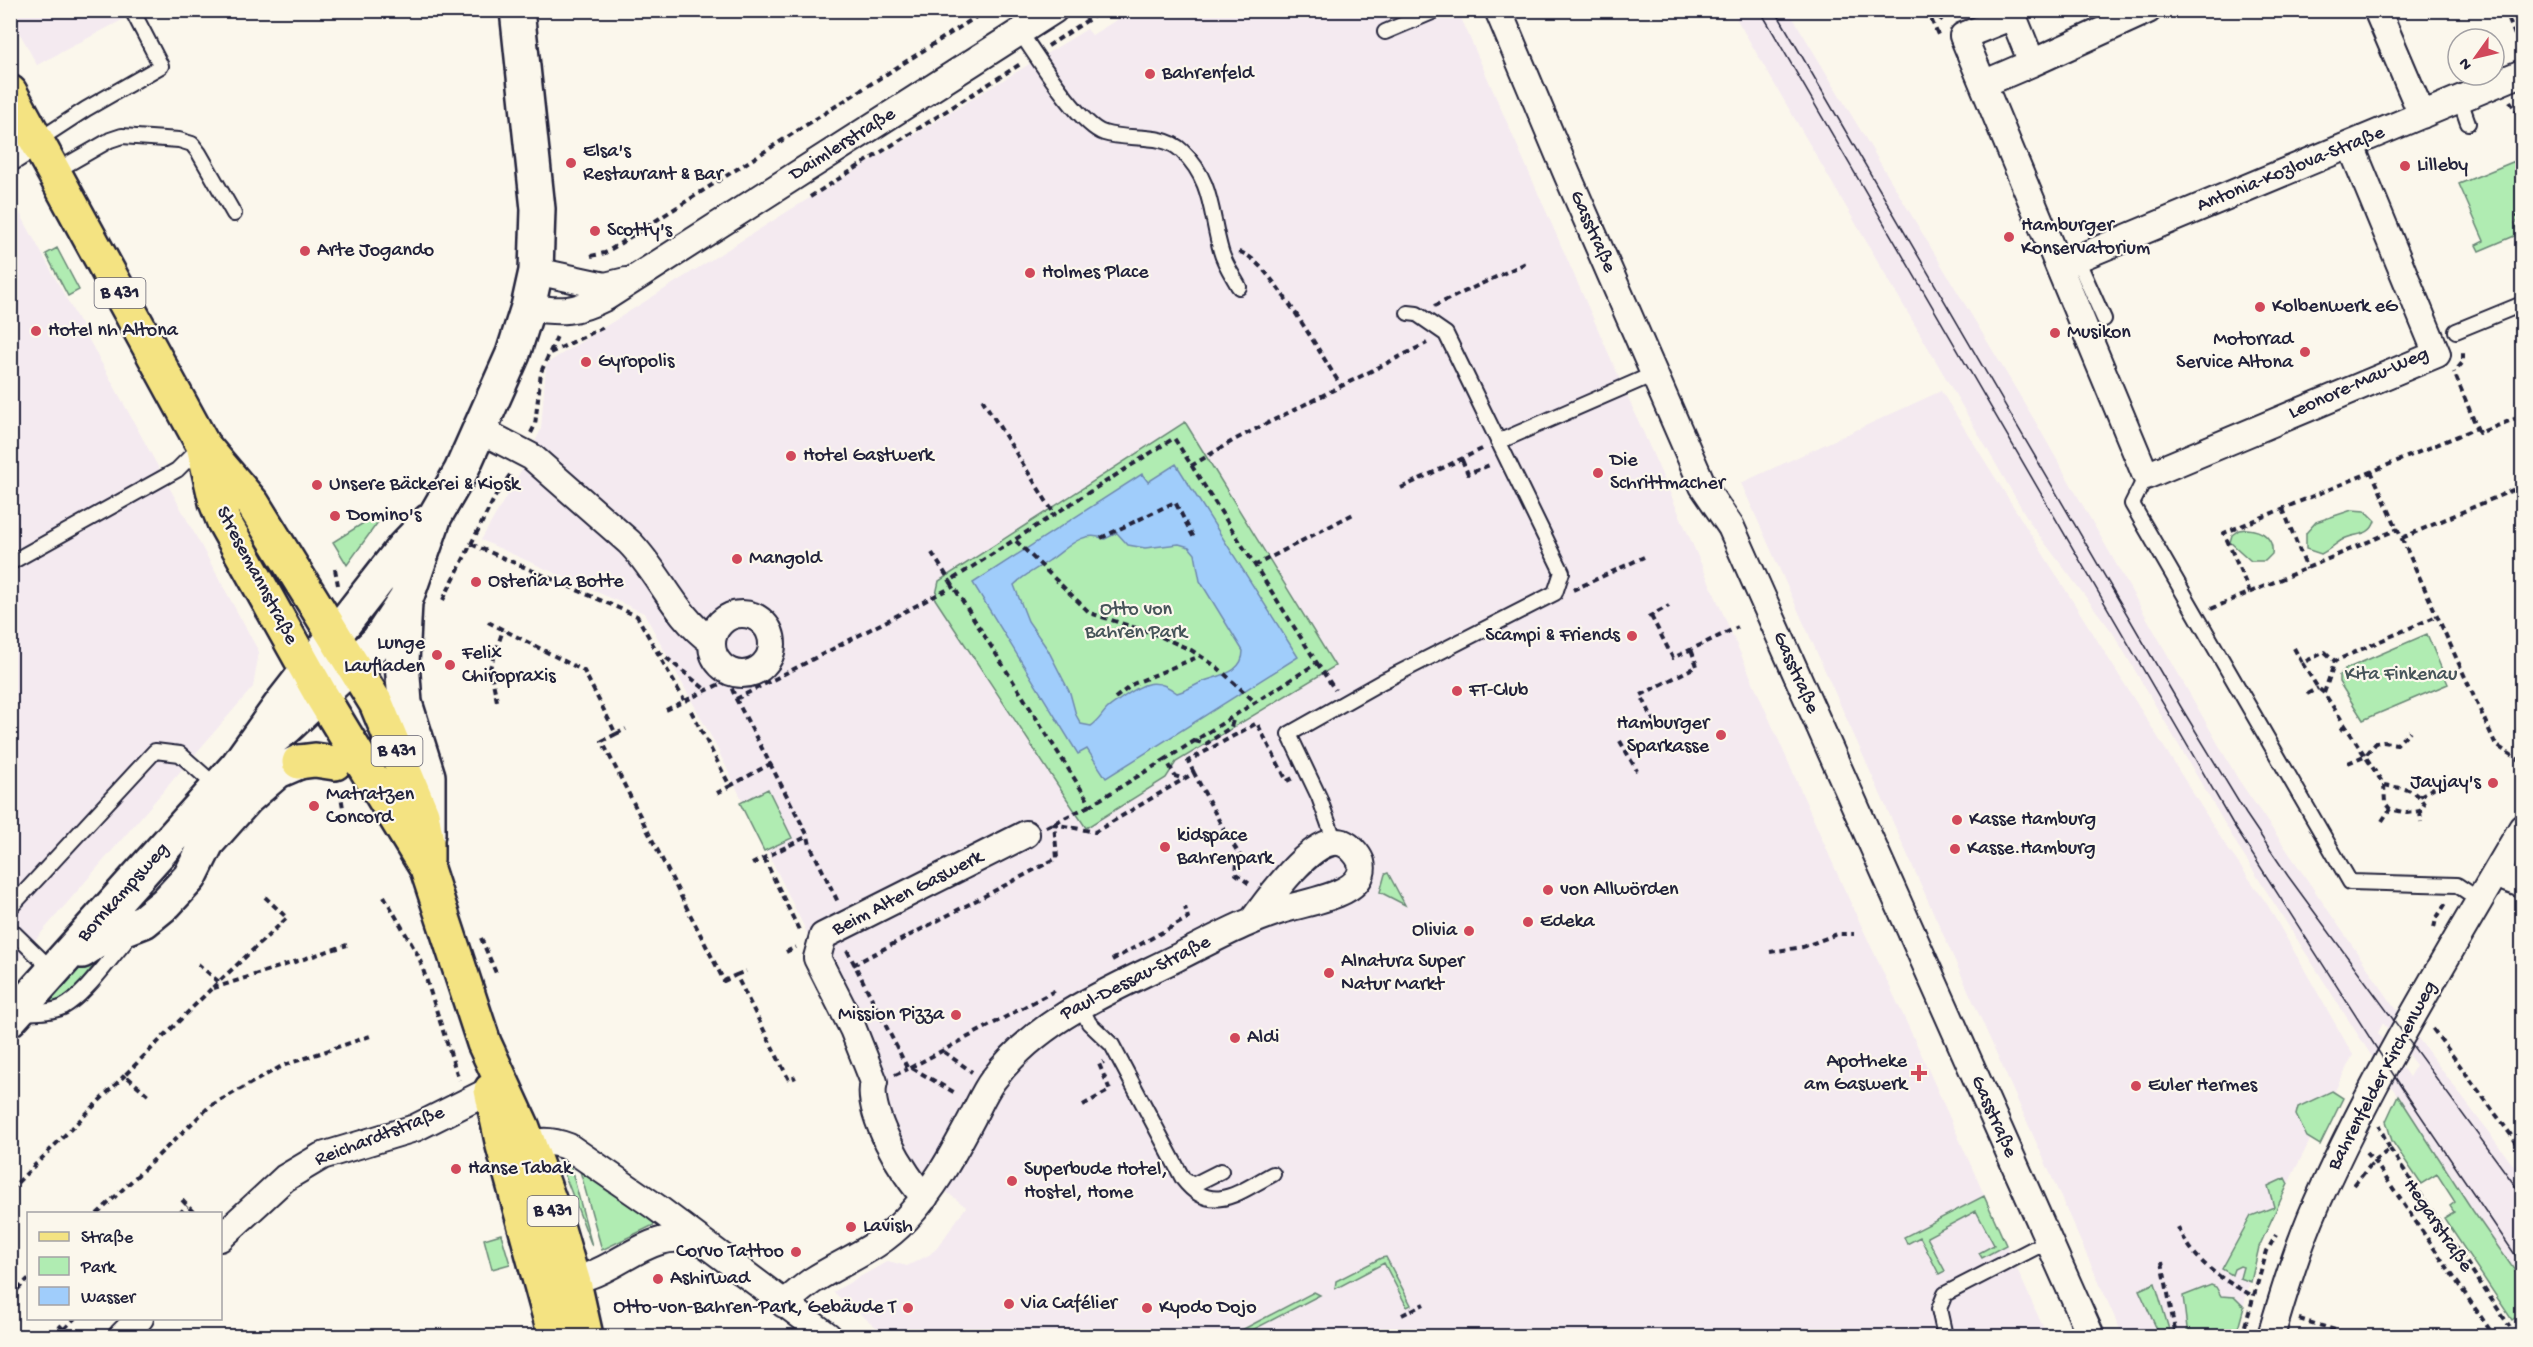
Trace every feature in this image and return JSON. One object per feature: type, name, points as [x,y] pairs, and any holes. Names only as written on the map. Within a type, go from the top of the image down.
[{"type":"main road","name":"Stresemannstraße","points":[[10,92],[24,150],[54,172],[203,445],[253,504],[335,636]]},
{"type":"main road","name":"Stresemannstraße","points":[[203,445],[216,502],[224,522],[314,683]]},
{"type":"main road","name":"B 431","points":[[335,636],[386,725],[422,814],[427,855],[484,1043],[529,1145],[551,1205],[573,1279],[586,1336]]},
{"type":"main road","name":"B 431","points":[[314,683],[348,775],[427,855]]},
{"type":"main road","points":[[299,762],[315,760],[348,775]]},
{"type":"main road","name":"B 431","points":[[484,1043],[491,1090],[513,1182],[555,1336]]},
{"type":"street","points":[[427,855],[430,794],[428,776],[405,703],[402,662],[406,599],[435,516],[461,471],[513,354],[536,272],[538,209],[517,10]]},
{"type":"street","name":"Daimlerstraße","points":[[528,307],[554,312],[571,311],[606,297],[1054,10]]},
{"type":"street","name":"Gasstraße","points":[[1498,10],[1703,486],[1731,527],[2091,1336]]},
{"type":"street","points":[[1983,84],[2148,10]]},
{"type":"street","points":[[2377,10],[2422,116]]},
{"type":"street","points":[[2032,63],[2013,16],[1963,36],[1983,84],[2068,262],[2146,476]]},
{"type":"street","name":"Antonia-Kozlova-Straße","points":[[2068,262],[2422,116],[2465,113],[2523,73]]},
{"type":"street","name":"Leonore-Mau-Weg","points":[[2146,476],[2437,354],[2351,146]]},
{"type":"street","name":"Daimlerstraße","points":[[536,272],[605,286],[631,279]]},
{"type":"street","points":[[480,430],[532,457],[629,542],[643,556],[682,615],[711,640]]},
{"type":"street","name":"Bornkampsweg","points":[[126,912],[227,777],[314,683],[335,636],[403,548],[435,516]]},
{"type":"street","name":"Bornkampsweg","points":[[314,683],[354,666],[378,641],[406,599]]},
{"type":"street","points":[[745,613],[760,619],[770,631],[772,647],[767,662],[754,672],[726,674],[714,656],[711,640],[717,626],[729,616],[745,613]]},
{"type":"street","points":[[13,1017],[53,970],[103,937],[126,912],[144,921],[190,877],[207,843],[264,782],[278,771],[299,762]]},
{"type":"street","name":"Bahrenfelder Kirchenweg","points":[[2271,1336],[2316,1204],[2346,1142],[2416,1009],[2523,828]]},
{"type":"street","name":"Beim Alten Gaswerk","points":[[925,1197],[903,1170],[883,1131],[871,1092],[874,1082],[853,1029],[817,958],[823,936],[1026,834]]},
{"type":"street","name":"Paul-Dessau-Straße","points":[[783,1304],[812,1281],[853,1260],[885,1239],[925,1197],[952,1158],[991,1082],[1008,1060],[1052,1023],[1075,994],[1253,920],[1335,895],[1353,886],[1359,879],[1361,863],[1352,849],[1344,843],[1335,842],[1319,848],[1284,879],[1253,920]]},
{"type":"street","points":[[2497,872],[2523,884]]},
{"type":"street","name":"Reichardtstraße","points":[[222,1236],[285,1178],[322,1156],[415,1128],[491,1090]]},
{"type":"street","points":[[513,1182],[516,1161],[523,1149],[529,1145],[554,1141],[569,1147],[656,1207],[828,1336]]},
{"type":"street","points":[[532,1253],[556,1276],[573,1279],[599,1272],[637,1250],[670,1238],[684,1237],[703,1243]]},
{"type":"street","points":[[122,1336],[138,1320]]},
{"type":"lane","points":[[24,150],[86,109],[161,66],[132,10]]},
{"type":"lane","points":[[1385,32],[1437,10]]},
{"type":"lane","points":[[1020,32],[1090,125],[1102,132],[1160,140],[1174,144],[1182,150],[1206,186],[1211,200],[1221,254],[1239,287]]},
{"type":"lane","points":[[54,172],[110,140],[122,136],[179,140],[192,144],[199,153],[234,214]]},
{"type":"lane","points":[[2068,262],[2104,319]]},
{"type":"lane","points":[[2456,331],[2523,304]]},
{"type":"lane","points":[[1335,842],[1319,797],[1289,734],[1555,593],[1562,572],[1446,334],[1412,313]]},
{"type":"lane","points":[[1498,442],[1654,374]]},
{"type":"lane","points":[[10,563],[177,470],[203,445]]},
{"type":"lane","points":[[2146,476],[2132,504],[2350,882],[2457,885],[2481,901]]},
{"type":"lane","points":[[10,908],[155,751],[180,754],[227,777]]},
{"type":"lane","points":[[13,1017],[62,1007],[74,999],[125,942],[126,912]]},
{"type":"lane","points":[[10,929],[53,970]]},
{"type":"lane","points":[[1075,994],[1089,1023],[1112,1045],[1183,1179],[1192,1191],[1212,1200],[1224,1199],[1273,1174]]},
{"type":"lane","points":[[1183,1179],[1193,1185],[1221,1171]]},
{"type":"lane","points":[[1946,1336],[1939,1309],[1946,1294],[2048,1241]]},
{"type":"path","points":[[585,255],[605,253],[987,10]]},
{"type":"path","points":[[2505,10],[2523,53]]},
{"type":"path","points":[[2465,113],[2516,98]]},
{"type":"path","points":[[2510,101],[2523,121]]},
{"type":"path","points":[[2517,214],[2523,225]]},
{"type":"path","points":[[1221,254],[1233,251],[1245,253],[1259,265],[1276,285],[1342,387]]},
{"type":"path","points":[[1412,313],[1528,262]]},
{"type":"path","points":[[529,440],[534,425],[542,372],[561,327]]},
{"type":"path","points":[[2443,376],[2454,372],[2463,362],[2463,347],[2456,331]]},
{"type":"path","points":[[1191,466],[1234,440],[1446,334]]},
{"type":"path","points":[[2454,372],[2479,433],[2523,416]]},
{"type":"path","points":[[982,399],[1056,515]]},
{"type":"path","points":[[2518,399],[2523,410]]},
{"type":"path","points":[[2250,593],[2224,533],[2477,428]]},
{"type":"path","points":[[950,581],[1174,438],[1343,704]]},
{"type":"path","points":[[1401,488],[1476,453]]},
{"type":"path","points":[[1462,460],[1468,474],[1506,458]]},
{"type":"path","points":[[443,600],[496,495],[518,462]]},
{"type":"path","points":[[2371,471],[2439,615],[2496,745],[2523,762]]},
{"type":"path","points":[[2402,538],[2523,486]]},
{"type":"path","points":[[1101,538],[1175,502],[1194,538]]},
{"type":"path","points":[[2283,508],[2307,569]]},
{"type":"path","points":[[1254,566],[1355,513]]},
{"type":"path","points":[[2195,616],[2398,529]]},
{"type":"path","points":[[1016,541],[1090,613],[1157,635],[1200,656],[1217,667],[1256,703]]},
{"type":"path","points":[[471,544],[637,616],[684,700]]},
{"type":"path","points":[[932,553],[1091,805]]},
{"type":"path","points":[[1555,593],[1578,590],[1644,557]]},
{"type":"path","points":[[736,699],[954,586]]},
{"type":"path","points":[[1669,606],[1650,617],[1673,658],[1738,627]]},
{"type":"path","points":[[2324,693],[2335,661],[2439,615]]},
{"type":"path","points":[[488,622],[584,671],[616,734]]},
{"type":"path","points":[[497,701],[490,668],[503,630]]},
{"type":"path","points":[[2294,648],[2318,688],[2347,725],[2384,785],[2385,803],[2390,809],[2407,813],[2420,811]]},
{"type":"path","points":[[656,649],[706,690]]},
{"type":"path","points":[[1655,723],[1641,695],[1697,666],[1691,649]]},
{"type":"path","points":[[2302,663],[2325,652],[2335,661]]},
{"type":"path","points":[[1115,698],[1132,684],[1200,656]]},
{"type":"path","points":[[1026,834],[1054,824],[1091,805],[1317,663]]},
{"type":"path","points":[[666,710],[706,690],[726,674],[736,699],[765,756],[772,763],[849,924],[842,939],[853,965],[909,1068],[962,1097]]},
{"type":"path","points":[[2307,694],[2318,688]]},
{"type":"path","points":[[692,711],[730,786]]},
{"type":"path","points":[[1195,741],[1206,744],[1231,727],[1235,716]]},
{"type":"path","points":[[1241,857],[1224,830],[1188,760],[1257,723],[1287,781],[1291,779]]},
{"type":"path","points":[[2340,730],[2347,725]]},
{"type":"path","points":[[626,729],[602,741],[724,981],[746,971]]},
{"type":"path","points":[[2348,763],[2366,755],[2376,743],[2397,744],[2410,731]]},
{"type":"path","points":[[1219,735],[1223,741]]},
{"type":"path","points":[[1620,741],[1637,771]]},
{"type":"path","points":[[1166,759],[1175,776],[1184,779]]},
{"type":"path","points":[[717,793],[772,763]]},
{"type":"path","points":[[1054,824],[1095,832],[1194,773]]},
{"type":"path","points":[[343,808],[348,775]]},
{"type":"path","points":[[2384,785],[2410,789],[2420,796],[2424,804],[2420,811],[2421,822]]},
{"type":"path","points":[[2420,796],[2435,787]]},
{"type":"path","points":[[2382,820],[2390,809]]},
{"type":"path","points":[[853,965],[1057,858],[1054,824]]},
{"type":"path","points":[[752,864],[808,836]]},
{"type":"path","points":[[764,858],[800,932]]},
{"type":"path","points":[[384,896],[419,957],[459,1083]]},
{"type":"path","points":[[10,1190],[219,982],[287,918],[266,897]]},
{"type":"path","points":[[1109,961],[1188,918],[1185,907]]},
{"type":"path","points":[[1770,951],[1803,947],[1838,934],[1854,934]]},
{"type":"path","points":[[212,989],[347,945]]},
{"type":"path","points":[[198,963],[219,982]]},
{"type":"path","points":[[736,975],[789,1080],[796,1077]]},
{"type":"path","points":[[746,996],[752,992]]},
{"type":"path","points":[[898,1074],[1075,994]]},
{"type":"path","points":[[2433,1029],[2523,1150]]},
{"type":"path","points":[[99,1212],[210,1106],[282,1066],[373,1035]]},
{"type":"path","points":[[944,1052],[973,1073]]},
{"type":"path","points":[[1083,1105],[1110,1090],[1099,1064]]},
{"type":"path","points":[[125,1075],[148,1095]]},
{"type":"path","name":"Hegarstraße","points":[[2346,1142],[2367,1154],[2377,1165],[2494,1336]]},
{"type":"path","points":[[2390,1149],[2510,1327]]},
{"type":"path","points":[[182,1200],[193,1212]]},
{"type":"path","points":[[181,1212],[187,1206]]},
{"type":"path","points":[[2178,1227],[2190,1249],[2212,1272],[2253,1296]]},
{"type":"path","points":[[2162,1262],[2176,1336]]},
{"type":"path","points":[[10,1297],[27,1280]]},
{"type":"path","points":[[1402,1315],[1424,1304]]},
{"type":"path","points":[[57,1336],[73,1320]]},
{"type":"path","points":[[2306,1321],[2355,1336]]},
{"type":"path","points":[[59,1325],[70,1336]]},
{"type":"shaded area","points":[[10,11],[139,11],[37,65]]},
{"type":"shaded area","points":[[1131,11],[1458,11],[1841,882],[1924,1060],[2047,1336],[887,1336],[833,1292],[888,1261],[907,1266],[929,1255],[937,1248],[966,1207],[908,1162],[878,1089],[879,1070],[807,933],[713,740],[644,613],[481,540],[526,462],[541,429],[546,366],[549,362],[790,210],[1087,29],[1092,35]]},
{"type":"shaded area","points":[[1732,11],[1789,11],[2035,421],[2238,779],[2391,1002],[2522,1177],[2522,1281],[2473,1211],[2367,1049],[2242,853],[2113,633],[2032,526]],"holes":[[[2383,1023],[2416,1065],[2409,1077],[2378,1033]]]},
{"type":"shaded area","points":[[10,195],[259,652],[253,687],[11,968]]},
{"type":"shaded area","points":[[1941,391],[2226,846],[2267,904],[2353,1055],[2259,1246],[2236,1336],[2123,1336],[1741,483]]},
{"type":"green space","points":[[2515,161],[2522,173],[2522,218],[2515,223],[2519,234],[2479,251],[2476,245],[2484,241],[2459,184]]},
{"type":"green space","points":[[57,248],[79,290],[68,296],[46,254]]},
{"type":"green space","name":"Otto von Bahren Park","points":[[1185,422],[1335,666],[1176,762],[1166,778],[1086,828],[935,599],[939,581]]},
{"type":"green space","points":[[2352,510],[2365,511],[2375,521],[2370,530],[2342,540],[2321,554],[2306,549],[2306,533],[2316,522]]},
{"type":"green space","points":[[373,517],[378,522],[347,565],[333,542]]},
{"type":"green space","points":[[2239,530],[2258,531],[2269,539],[2272,554],[2265,561],[2251,561],[2230,542],[2232,535]]},
{"type":"green space","name":"Kita Finkenau","points":[[2427,634],[2448,684],[2363,720],[2339,682],[2339,675],[2346,669]]},
{"type":"green space","points":[[768,789],[792,838],[764,851],[740,803]]},
{"type":"green space","points":[[1388,873],[1405,905],[1380,892],[1385,874]]},
{"type":"green space","points":[[102,955],[72,991],[57,1001],[49,1003],[49,996],[80,960]]},
{"type":"green space","points":[[2332,1091],[2343,1098],[2320,1145],[2307,1137],[2296,1115],[2298,1107]]},
{"type":"green space","points":[[2398,1095],[2473,1211],[2522,1281],[2522,1313],[2512,1320],[2444,1218],[2454,1212],[2450,1206],[2455,1202],[2437,1174],[2421,1184],[2392,1141],[2386,1121]]},
{"type":"green space","points":[[559,1160],[570,1164],[592,1246]]},
{"type":"green space","points":[[580,1171],[589,1174],[662,1221],[602,1250]]},
{"type":"green space","points":[[2285,1178],[2288,1184],[2259,1247],[2251,1282],[2240,1278],[2243,1267],[2234,1269],[2232,1275],[2222,1269],[2251,1216],[2274,1207],[2268,1186]]},
{"type":"green space","points":[[1984,1196],[2006,1245],[1982,1258],[1979,1253],[1994,1245],[1976,1211],[1927,1237],[1945,1271],[1939,1274],[1920,1237],[1907,1244],[1904,1237]]},
{"type":"green space","points":[[501,1234],[510,1264],[492,1269],[484,1239]]},
{"type":"green space","points":[[1386,1257],[1411,1305],[1407,1307],[1384,1263],[1335,1289],[1336,1281]]},
{"type":"green space","points":[[2155,1283],[2171,1336],[2160,1336],[2139,1290]]},
{"type":"green space","points":[[2211,1285],[2216,1287],[2221,1296],[2234,1297],[2244,1307],[2236,1336],[2188,1336],[2183,1296]]},
{"type":"green space","points":[[1314,1292],[1320,1295],[1241,1336],[1240,1331]]},
{"type":"water","points":[[1176,464],[1298,657],[1106,778],[1087,749],[1078,754],[973,583],[1142,474],[1148,482]],"holes":[[[1117,533],[1128,545],[1145,548],[1179,544],[1189,547],[1195,554],[1200,581],[1243,651],[1242,658],[1235,669],[1230,672],[1177,693],[1162,684],[1143,685],[1110,706],[1091,726],[1081,724],[1070,693],[1048,650],[1028,621],[1014,585],[1082,538],[1105,539]]]},
{"type":"tram line","points":[[1760,10],[2233,824],[2402,1088],[2522,1265]]},
{"type":"tram line","points":[[1775,10],[2181,707],[2246,814],[2288,876],[2522,1195]]},
{"type":"place","name":"Bahrenfeld","points":[[1150,74]]},
{"type":"place","name":"Elsa's Restaurant & Bar","points":[[571,163]]},
{"type":"place","name":"Lilleby","points":[[2405,166]]},
{"type":"place","name":"Scotty's","points":[[595,231]]},
{"type":"place","name":"Hamburger Konservatorium","points":[[2009,237]]},
{"type":"place","name":"Arte Jogando","points":[[305,251]]},
{"type":"place","name":"Holmes Place","points":[[1030,273]]},
{"type":"place","name":"Kolbenwerk eG","points":[[2260,307]]},
{"type":"place","name":"Hotel nh Altona","points":[[36,331]]},
{"type":"place","name":"Musikon","points":[[2055,333]]},
{"type":"place","name":"Motorrad Service Altona","points":[[2305,352]]},
{"type":"place","name":"Gyropolis","points":[[586,362]]},
{"type":"place","name":"Hotel Gastwerk","points":[[791,456]]},
{"type":"place","name":"Die Schrittmacher","points":[[1598,473]]},
{"type":"place","name":"Unsere Bäckerei & Kiosk","points":[[317,485]]},
{"type":"place","name":"Domino's","points":[[335,516]]},
{"type":"place","name":"Mangold","points":[[737,559]]},
{"type":"place","name":"Osteria La Botte","points":[[476,582]]},
{"type":"place","name":"Scampi & Friends","points":[[1632,636]]},
{"type":"place","name":"Lunge Laufladen","points":[[437,655]]},
{"type":"place","name":"Felix Chiropraxis","points":[[450,665]]},
{"type":"place","name":"FT-Club","points":[[1457,691]]},
{"type":"place","name":"Hamburger Sparkasse","points":[[1721,735]]},
{"type":"place","name":"Jayjay's","points":[[2493,783]]},
{"type":"place","name":"Matratzen Concord","points":[[314,806]]},
{"type":"place","name":"Kasse Hamburg","points":[[1957,820]]},
{"type":"place","name":"kidspace Bahrenpark","points":[[1165,847]]},
{"type":"place","name":"Kasse.Hamburg","points":[[1955,849]]},
{"type":"place","name":"von Allwörden","points":[[1548,890]]},
{"type":"place","name":"Edeka","points":[[1528,922]]},
{"type":"place","name":"Olivia","points":[[1469,931]]},
{"type":"place","name":"Alnatura Super Natur Markt","points":[[1329,973]]},
{"type":"place","name":"Mission Pizza","points":[[956,1015]]},
{"type":"place","name":"Aldi","points":[[1235,1038]]},
{"type":"place","name":"Apotheke am Gaswerk","points":[[1919,1073]]},
{"type":"place","name":"Euler Hermes","points":[[2136,1086]]},
{"type":"place","name":"Hanse Tabak","points":[[456,1169]]},
{"type":"place","name":"Superbude Hotel, Hostel, Home","points":[[1012,1181]]},
{"type":"place","name":"Lavish","points":[[851,1227]]},
{"type":"place","name":"Corvo Tattoo","points":[[796,1252]]},
{"type":"place","name":"Ashirwad","points":[[658,1279]]},
{"type":"place","name":"Via Cafélier","points":[[1009,1304]]},
{"type":"place","name":"Otto-von-Bahren-Park, Gebäude T","points":[[908,1308]]},
{"type":"place","name":"Kyodo Dojo","points":[[1147,1308]]}]
